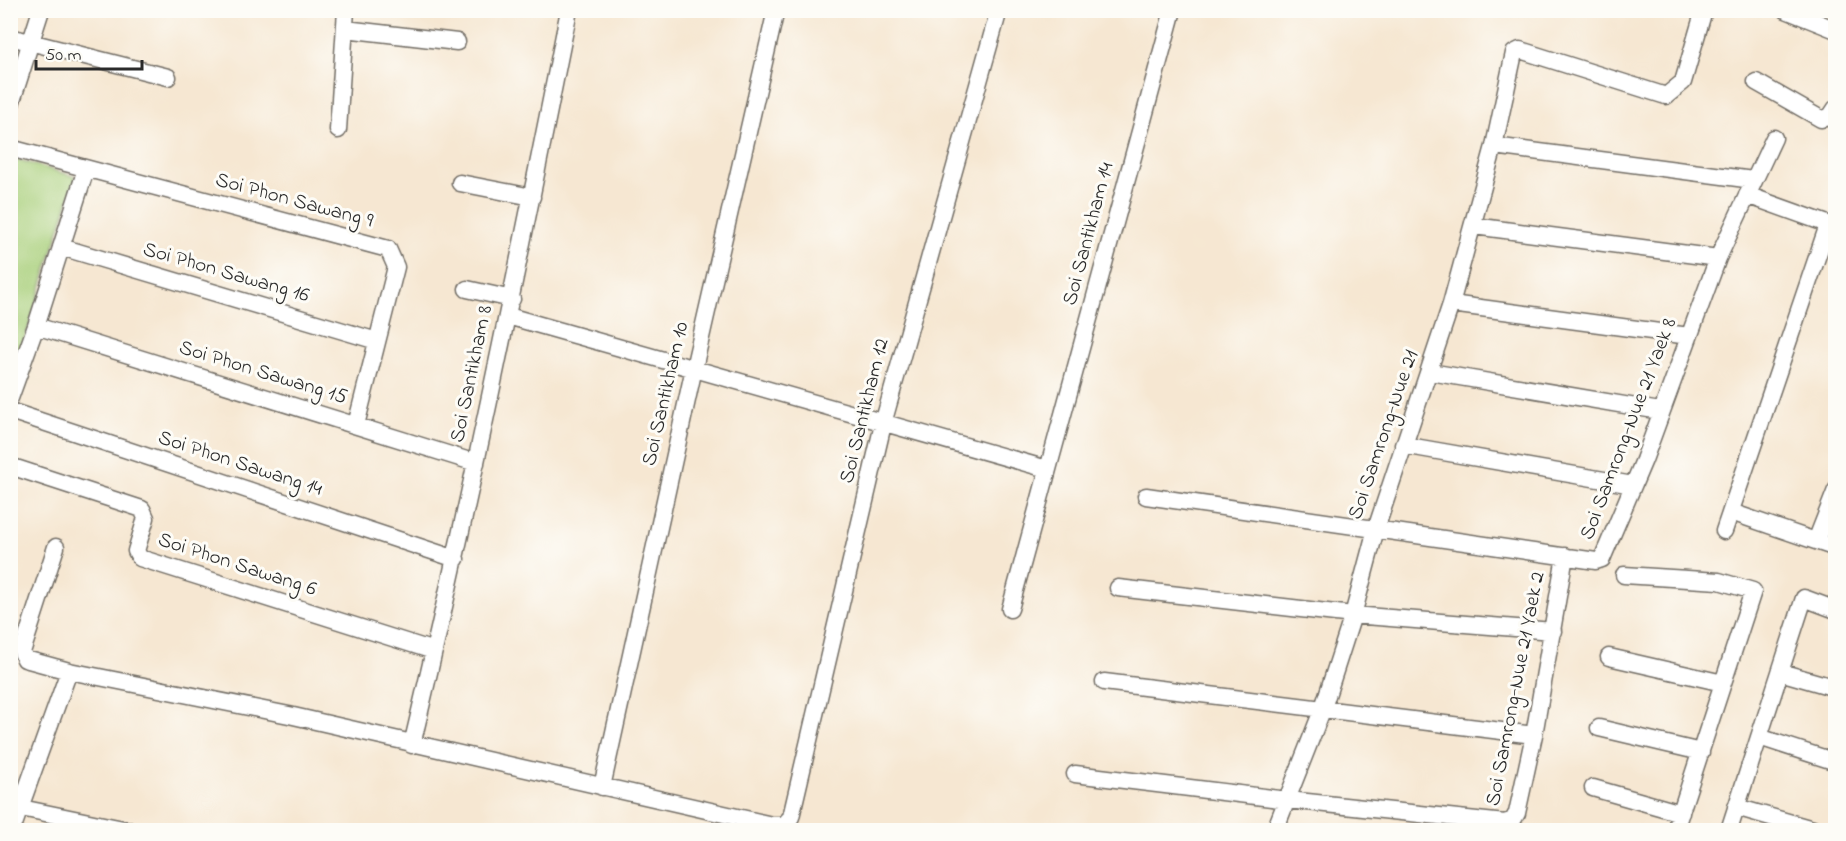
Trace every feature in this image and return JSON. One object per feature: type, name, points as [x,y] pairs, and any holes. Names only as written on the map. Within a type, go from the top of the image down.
[{"type":"street","points":[[10,107],[41,10]]},
{"type":"street","points":[[338,130],[346,10]]},
{"type":"street","name":"Soi Santikham 8","points":[[412,745],[456,559],[510,307],[568,10]]},
{"type":"street","name":"Soi Santikham 10","points":[[602,787],[694,369],[777,10]]},
{"type":"street","name":"Soi Santikham 12","points":[[784,825],[791,817],[884,420],[999,10]]},
{"type":"street","name":"Soi Santikham 14","points":[[1010,609],[1173,10]]},
{"type":"street","name":"Soi Samrong-Nue 21","points":[[1275,831],[1323,708],[1353,615],[1376,529],[1451,304],[1474,226],[1514,53],[1517,50],[1666,96],[1683,82],[1704,10]]},
{"type":"street","points":[[1786,10],[1836,30]]},
{"type":"street","points":[[345,28],[457,42]]},
{"type":"street","points":[[10,37],[168,77]]},
{"type":"street","points":[[1756,82],[1821,119],[1830,117],[1836,108]]},
{"type":"street","name":"Soi Samrong-Nue 21 Yaek 8","points":[[1146,496],[1596,561],[1606,556],[1718,258],[1774,138]]},
{"type":"street","points":[[1494,146],[1750,188],[1832,226],[1724,531]]},
{"type":"street","name":"Soi Phon Sawang 9","points":[[10,148],[388,249],[396,267],[356,425]]},
{"type":"street","points":[[10,398],[36,326],[86,169]]},
{"type":"street","points":[[460,183],[532,197]]},
{"type":"street","points":[[1474,226],[1718,258]]},
{"type":"street","name":"Soi Phon Sawang 16","points":[[61,247],[377,341]]},
{"type":"street","points":[[467,289],[510,307],[694,369],[884,420],[1047,469]]},
{"type":"street","points":[[1451,304],[1689,336]]},
{"type":"street","name":"Soi Phon Sawang 15","points":[[36,326],[476,463]]},
{"type":"street","points":[[1430,372],[1660,411]]},
{"type":"street","name":"Soi Phon Sawang 14","points":[[10,411],[456,559]]},
{"type":"street","points":[[1403,445],[1633,485]]},
{"type":"street","name":"Soi Phon Sawang 6","points":[[10,466],[142,509],[146,518],[136,551],[140,558],[434,651]]},
{"type":"street","points":[[1816,541],[1836,490]]},
{"type":"street","points":[[1731,512],[1836,548]]},
{"type":"street","points":[[56,547],[22,656],[69,671],[289,715],[412,745],[772,825],[784,825]]},
{"type":"street","name":"Soi Samrong-Nue 21 Yaek 2","points":[[1074,774],[1505,823],[1513,820],[1518,813],[1534,735],[1565,556]]},
{"type":"street","points":[[1624,575],[1719,580],[1754,591],[1675,831]]},
{"type":"street","points":[[1118,588],[1353,615],[1553,631]]},
{"type":"street","points":[[1729,831],[1804,598],[1836,610]]},
{"type":"street","points":[[1609,657],[1723,683]]},
{"type":"street","points":[[12,831],[69,671]]},
{"type":"street","points":[[1780,672],[1836,688]]},
{"type":"street","points":[[1104,682],[1534,735]]},
{"type":"street","points":[[1599,728],[1701,752]]},
{"type":"street","points":[[1759,737],[1836,762]]},
{"type":"street","points":[[1593,788],[1681,813]]},
{"type":"street","points":[[1736,807],[1816,831]]},
{"type":"street","points":[[21,808],[128,831]]},
{"type":"lane","points":[[784,825],[804,831]]},
{"type":"green space","points":[[10,157],[76,177],[16,367],[10,365]]}]
